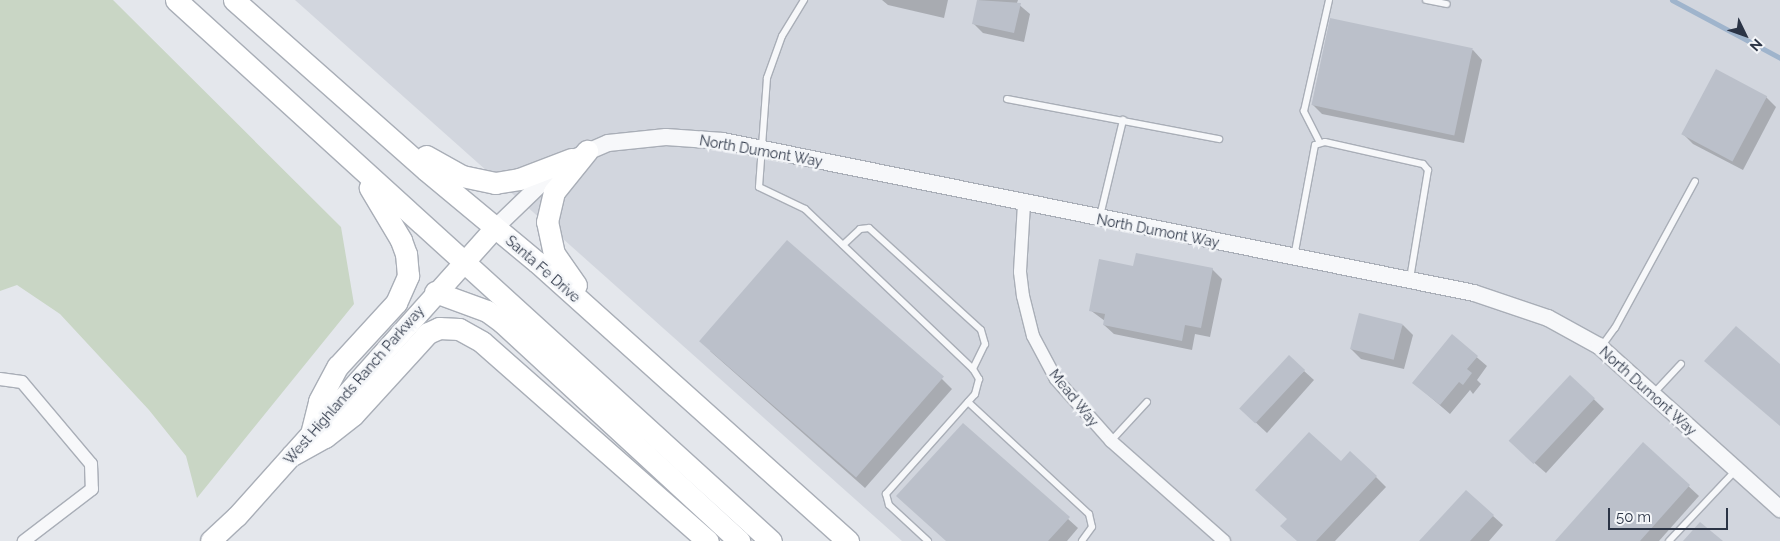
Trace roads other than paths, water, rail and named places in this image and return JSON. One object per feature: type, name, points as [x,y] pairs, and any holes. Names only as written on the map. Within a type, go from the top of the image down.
[{"type":"highway","points":[[176,0],[771,541]]},
{"type":"highway","name":"Santa Fe Drive","points":[[234,0],[597,317],[848,541]]},
{"type":"highway","points":[[378,127],[446,169],[478,181],[494,183],[519,178],[579,155]]},
{"type":"highway","points":[[579,155],[554,192],[547,222],[554,254],[597,317]]},
{"type":"highway","points":[[311,434],[319,401],[338,366],[396,303],[408,276],[406,254],[401,240],[356,165]]},
{"type":"highway","points":[[435,292],[487,311],[502,322],[739,541]]},
{"type":"highway","points":[[292,455],[325,437],[353,415],[428,333],[439,328],[459,329],[482,342],[708,541]]},
{"type":"main road","name":"West Highlands Ranch Parkway","points":[[211,541],[292,455],[435,292],[495,228]]},
{"type":"street","name":"North Dumont Way","points":[[495,228],[548,176],[579,155],[625,140],[666,136],[723,141],[1024,204],[1474,292],[1548,318],[1601,348],[1780,509]]},
{"type":"street","name":"Mead Way","points":[[1024,204],[1020,272],[1022,296],[1033,336],[1056,379],[1111,441],[1224,541]]},
{"type":"street","points":[[0,379],[22,382],[91,464],[92,489],[24,541]]},
{"type":"lane","points":[[804,0],[782,36],[767,78],[759,187],[805,209],[974,369],[979,379],[976,394],[886,494],[889,505],[928,541]]},
{"type":"lane","points":[[1320,143],[1304,111],[1330,0]]},
{"type":"lane","points":[[1426,0],[1447,4]]},
{"type":"lane","points":[[1007,99],[1219,139]]},
{"type":"lane","points":[[1100,219],[1123,120]]},
{"type":"lane","points":[[1294,258],[1315,145],[1320,143],[1423,164],[1428,170],[1410,280]]},
{"type":"lane","points":[[1601,348],[1615,328],[1695,181]]},
{"type":"lane","points":[[842,245],[860,229],[869,228],[981,330],[986,344],[974,369]]},
{"type":"lane","points":[[1653,394],[1681,364]]},
{"type":"lane","points":[[968,402],[1089,514],[1092,527],[1082,541]]},
{"type":"lane","points":[[1111,441],[1147,402]]},
{"type":"lane","points":[[1669,541],[1736,470]]},
{"type":"waterway","points":[[1672,0],[1780,58]]}]
